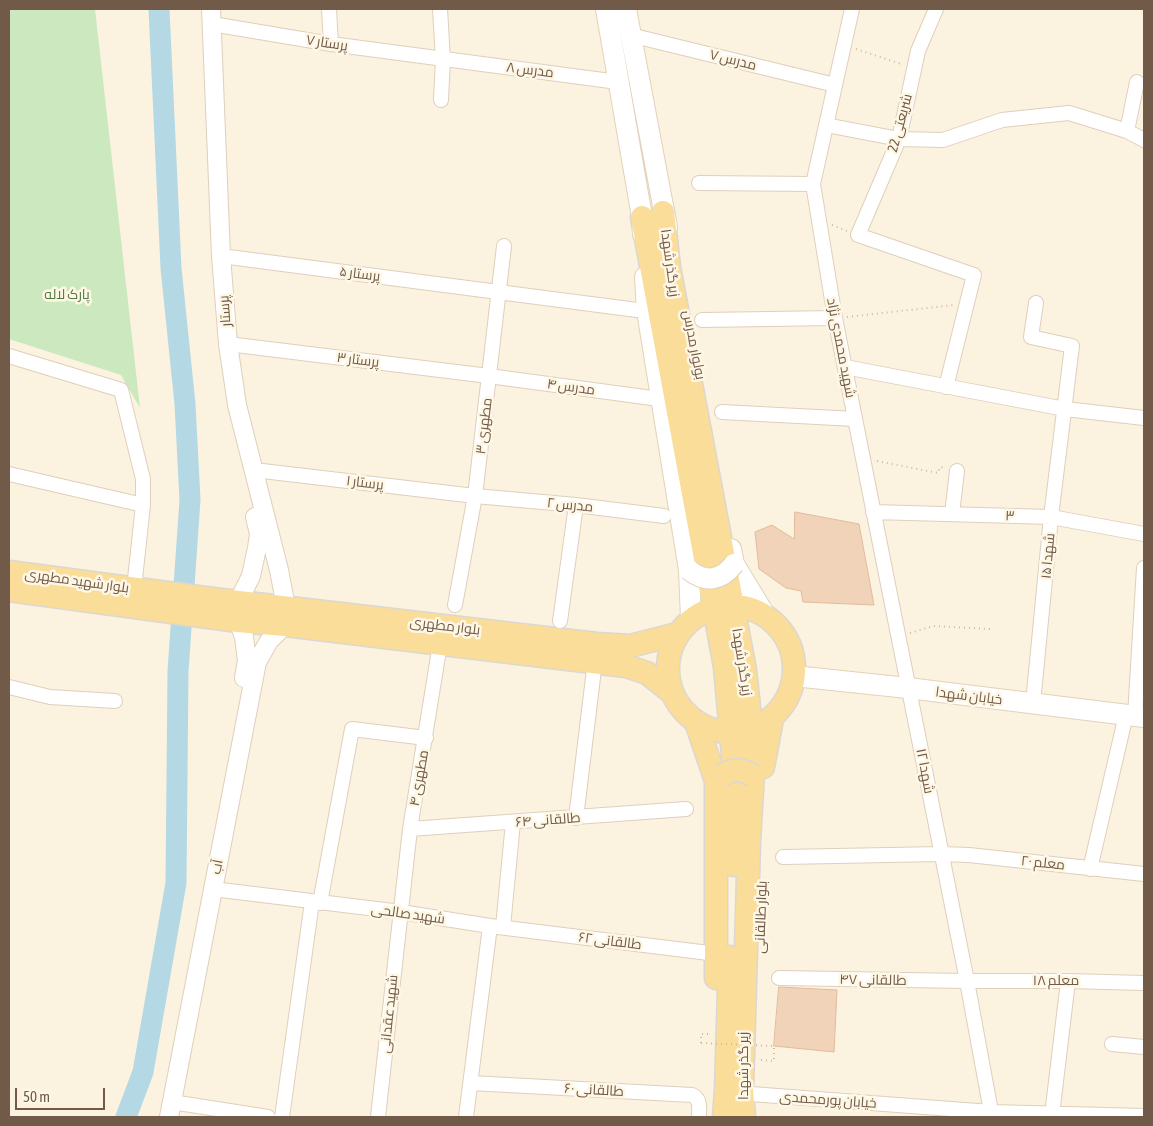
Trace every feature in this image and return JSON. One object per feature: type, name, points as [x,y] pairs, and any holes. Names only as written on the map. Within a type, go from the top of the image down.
[{"type":"main road","name":"بولوار مدرس","points":[[606,9],[618,82],[653,214],[689,318],[734,564],[765,615]]},
{"type":"main road","name":"بولوار مدرس","points":[[626,9],[653,214],[647,311],[689,570],[684,627]]},
{"type":"main road","name":"زیر گذر شهدا","points":[[653,214],[725,667],[732,740],[734,842],[724,1117]]},
{"type":"main road","name":"زیر گذر شهدا","points":[[653,214],[669,267],[745,670],[754,754],[749,842],[742,1090],[744,1117]]},
{"type":"main road","points":[[689,570],[696,575],[713,579],[721,576],[734,564]]},
{"type":"main road","name":"بلوار شهید مطهری","points":[[9,572],[140,595]]},
{"type":"main road","name":"بلوار شهید مطهری","points":[[9,590],[140,595]]},
{"type":"main road","name":"بلوار مطهری","points":[[140,595],[213,608],[286,616],[630,646],[684,627]]},
{"type":"main road","points":[[716,606],[747,607],[765,615],[779,627],[789,642],[794,658],[794,676],[790,692],[783,707],[772,718],[754,729],[734,733],[715,731],[696,722],[682,709],[672,692],[667,672],[669,652],[684,627],[716,606]]},
{"type":"main road","name":"بلوار مطهری","points":[[286,616],[440,644],[626,666],[647,674],[672,692]]},
{"type":"main road","name":"خیابان شهدا","points":[[794,676],[1135,716]]},
{"type":"main road","name":"بلوار طالقانی","points":[[750,1117],[759,977],[763,847],[757,779],[772,718]]},
{"type":"main road","points":[[696,722],[719,778],[717,954],[708,1038],[715,1117]]},
{"type":"main road","points":[[719,778],[730,771],[738,770],[747,771],[757,779]]},
{"type":"street","name":"پرستار","points":[[203,9],[216,346],[259,534],[251,576],[238,611]]},
{"type":"street","points":[[329,9],[331,44]]},
{"type":"street","points":[[440,9],[443,59],[441,100]]},
{"type":"street","name":"شهید محمدی نژاد","points":[[852,9],[812,184],[835,318],[908,688]]},
{"type":"street","name":"شریعتی 22","points":[[858,235],[899,139],[918,51],[936,9]]},
{"type":"street","name":"پرستار","points":[[212,17],[221,256],[228,344],[237,405],[275,555],[286,616]]},
{"type":"street","name":"پرستار ۷","points":[[212,17],[331,44],[443,59]]},
{"type":"street","name":"مدرس ۷","points":[[630,35],[835,85]]},
{"type":"street","name":"مدرس ۸","points":[[443,59],[618,82]]},
{"type":"street","points":[[1127,131],[1137,82]]},
{"type":"street","points":[[826,125],[899,139],[943,140],[1002,120],[1069,114],[1127,131],[1144,140]]},
{"type":"street","points":[[698,184],[812,184]]},
{"type":"street","points":[[858,235],[974,275],[946,387]]},
{"type":"street","name":"مطهری ۳","points":[[455,605],[475,496],[504,246]]},
{"type":"street","name":"پرستار ۵","points":[[221,256],[637,310]]},
{"type":"street","name":"شهدا ۱۵","points":[[1033,703],[1051,517],[1072,346],[1031,337],[1036,303]]},
{"type":"street","points":[[702,320],[835,318]]},
{"type":"street","name":"پرستار ۳","points":[[228,344],[489,376]]},
{"type":"street","points":[[9,356],[122,390],[143,479],[140,595]]},
{"type":"street","points":[[845,367],[1065,409],[1144,418]]},
{"type":"street","name":"مدرس ۴","points":[[489,376],[652,398]]},
{"type":"street","points":[[722,412],[855,419]]},
{"type":"street","name":"پرستار ۱","points":[[254,470],[475,496]]},
{"type":"street","points":[[952,514],[956,471]]},
{"type":"street","points":[[9,474],[143,505]]},
{"type":"street","name":"مدرس ۲","points":[[475,496],[576,505],[664,516]]},
{"type":"street","points":[[560,621],[576,505]]},
{"type":"street","name":"۳","points":[[873,512],[1051,517],[1144,534]]},
{"type":"street","points":[[1090,869],[1135,716],[1144,568]]},
{"type":"street","name":"آب","points":[[159,1117],[247,660],[238,611]]},
{"type":"street","name":"آب","points":[[170,1110],[257,662],[286,616]]},
{"type":"street","name":"مطهری ۴","points":[[400,912],[410,829],[440,644]]},
{"type":"street","points":[[576,818],[595,662]]},
{"type":"street","points":[[9,687],[50,697],[115,701]]},
{"type":"street","name":"۱۲ شهدا","points":[[908,688],[967,981],[991,1115]]},
{"type":"street","points":[[282,1117],[316,902],[352,729],[426,738]]},
{"type":"street","name":"طالقانی ۶۴","points":[[410,829],[686,809]]},
{"type":"street","points":[[466,1117],[513,822]]},
{"type":"street","name":"معلم ۲۰","points":[[783,857],[969,855],[1144,874]]},
{"type":"street","name":"شهید صالحی","points":[[213,889],[497,926]]},
{"type":"street","name":"شهید عقدانی","points":[[378,1117],[400,912]]},
{"type":"street","name":"طالقانی ۶۲","points":[[497,926],[717,954]]},
{"type":"street","name":"طالقانی ۴۷","points":[[779,978],[967,981]]},
{"type":"street","points":[[1052,1114],[1068,980]]},
{"type":"street","name":"معلم ۱۸","points":[[967,981],[1068,980],[1144,983]]},
{"type":"street","points":[[1112,1044],[1144,1047]]},
{"type":"street","name":"طالقانی ۶۰","points":[[471,1083],[692,1095],[697,1097],[699,1102],[699,1117]]},
{"type":"street","name":"خیابان پورمحمدی","points":[[751,1094],[991,1115],[1144,1116]]},
{"type":"street","points":[[170,1110],[268,1117]]},
{"type":"path","points":[[844,45],[914,68]]},
{"type":"path","points":[[819,220],[858,235]]},
{"type":"path","points":[[835,318],[966,304]]},
{"type":"path","points":[[863,458],[938,473],[940,467],[956,471]]},
{"type":"path","points":[[898,637],[933,626],[991,630]]},
{"type":"path","points":[[708,1038],[774,1046],[774,1061],[753,1060]]},
{"type":"green space","name":"پارک لاله","points":[[9,9],[95,9],[140,408],[121,375],[9,339]]},
{"type":"building","points":[[795,512],[859,524],[874,605],[803,602],[801,591],[786,588],[759,569],[755,532],[772,525],[794,539]]},
{"type":"building","points":[[779,987],[837,990],[834,1052],[774,1046]]},
{"type":"waterway","points":[[126,1117],[143,1072],[176,883],[178,671],[190,500],[185,404],[171,268],[159,9]]}]
